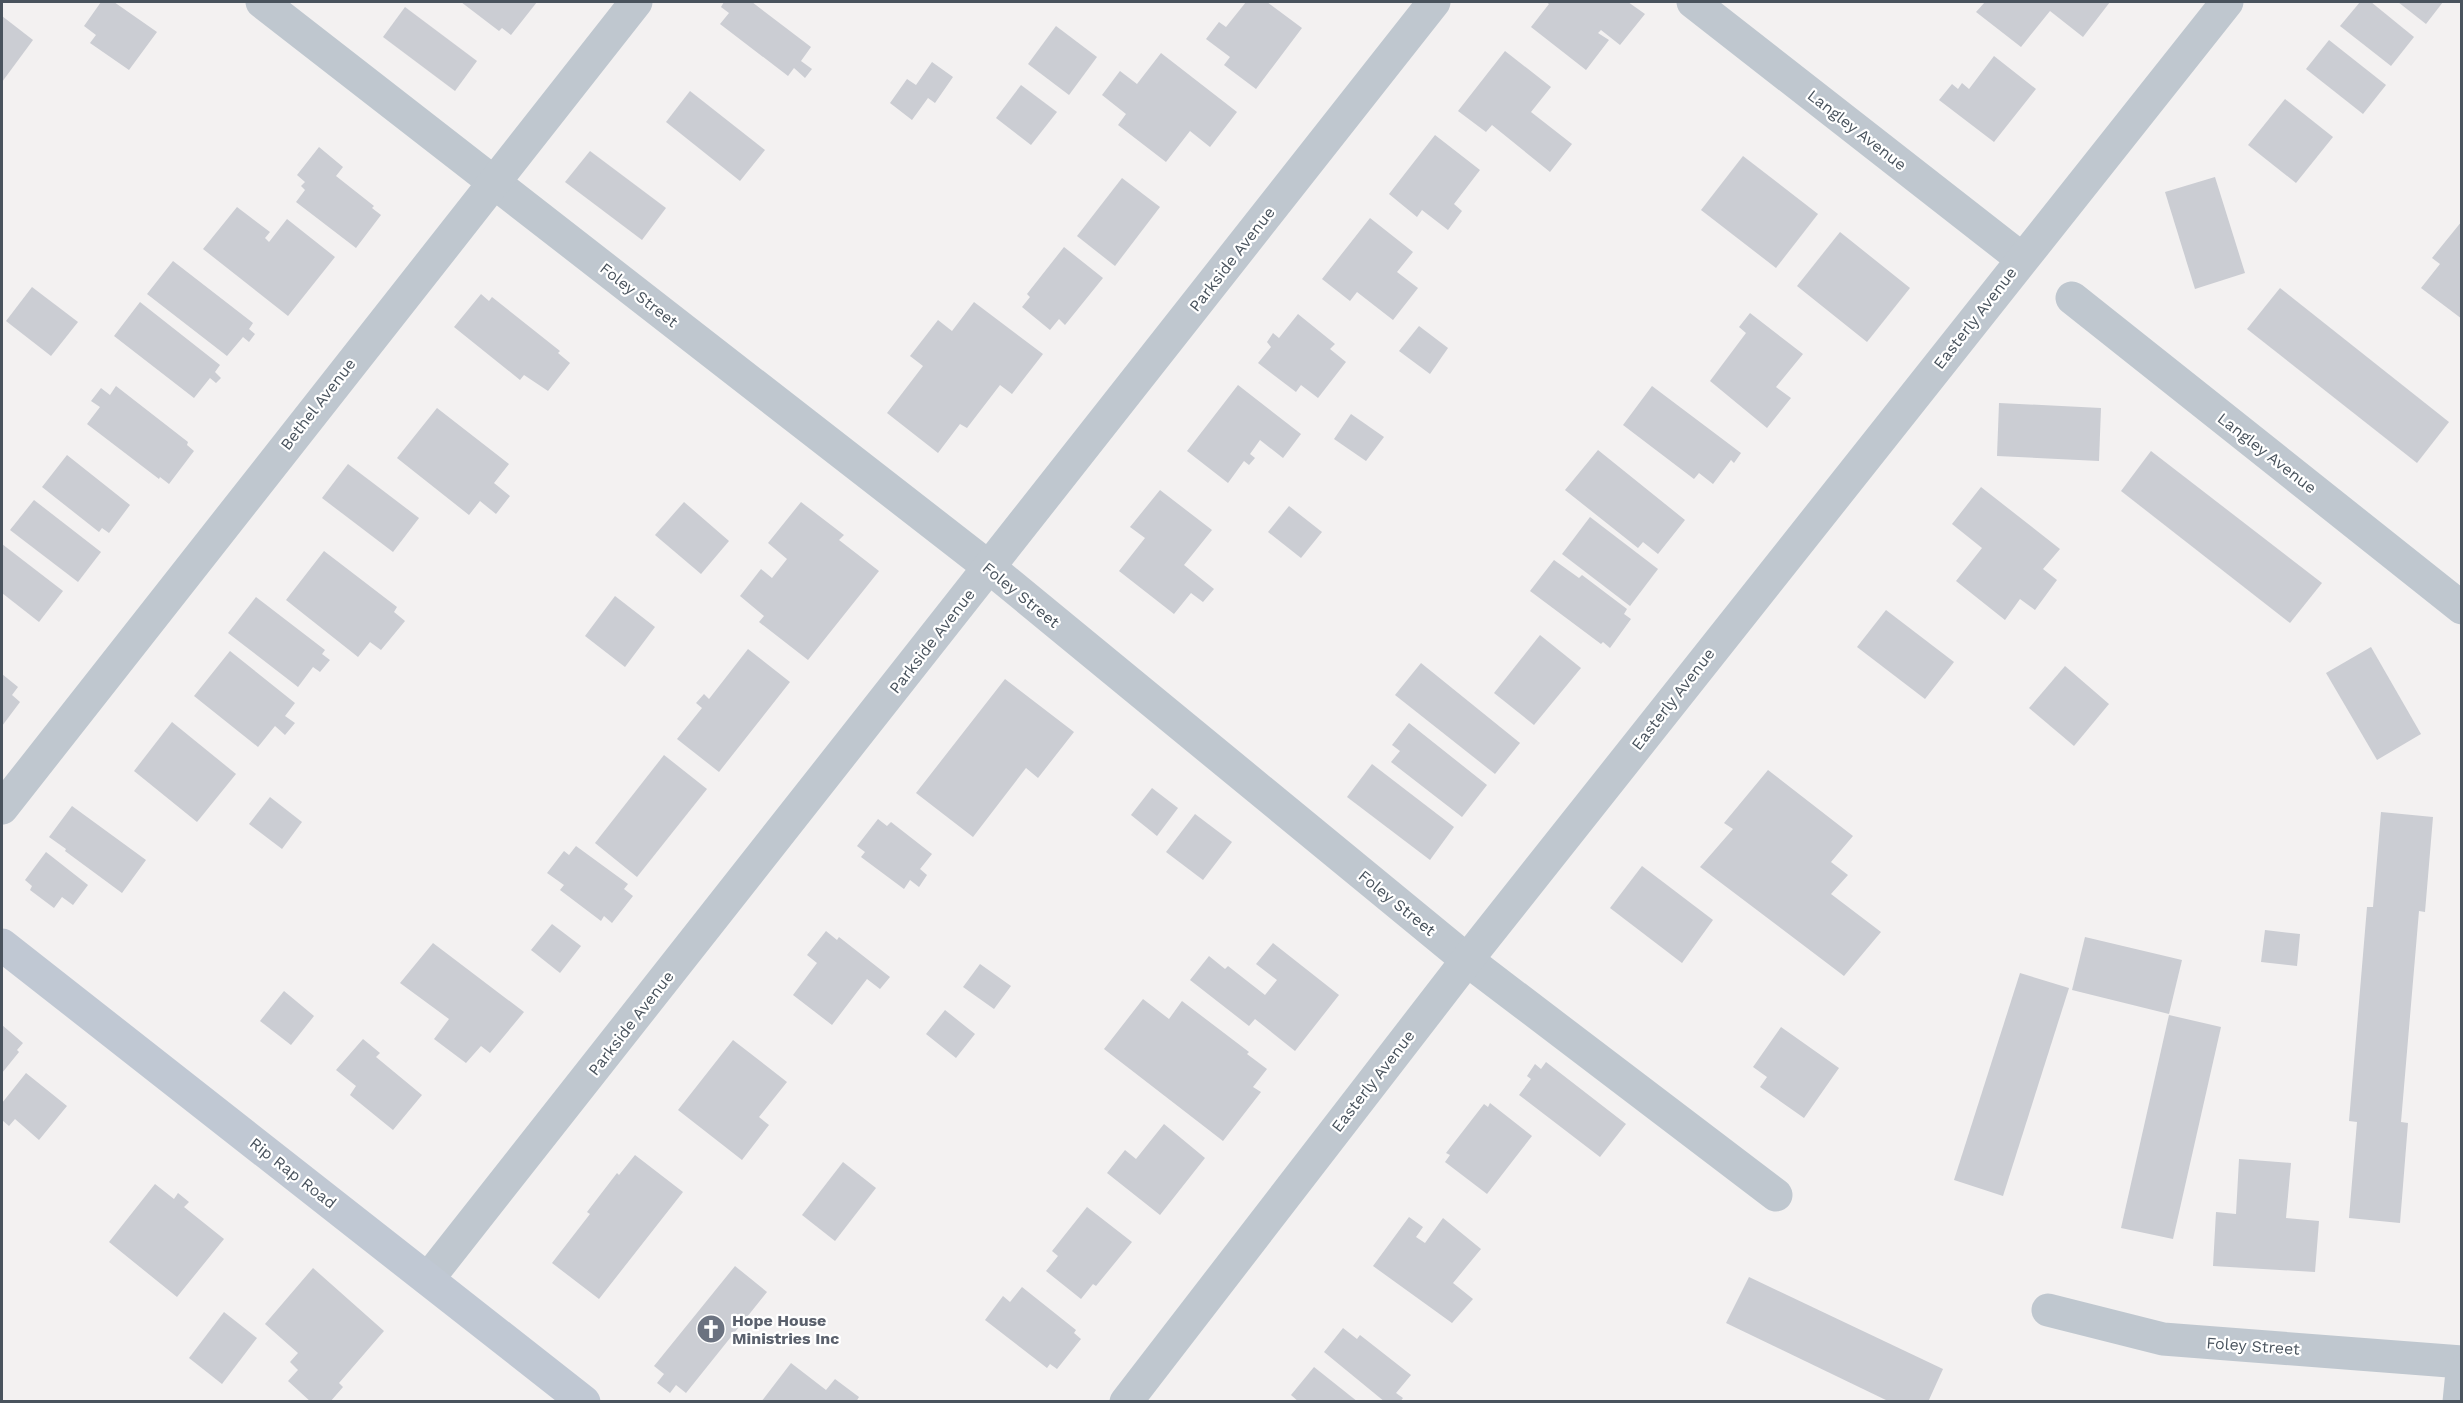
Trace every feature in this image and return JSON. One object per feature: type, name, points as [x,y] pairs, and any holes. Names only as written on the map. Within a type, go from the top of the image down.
[{"type":"main road","name":"Rip Rap Road","points":[[2,945],[584,1401]]},
{"type":"street","name":"Foley Street","points":[[262,2],[990,568],[1467,960],[1776,1195]]},
{"type":"street","name":"Bethel Avenue","points":[[2,808],[492,182],[636,2]]},
{"type":"street","name":"Parkside Avenue","points":[[428,1279],[1434,2]]},
{"type":"street","name":"Langley Avenue","points":[[1693,2],[2022,259]]},
{"type":"street","name":"Easterly Avenue","points":[[1126,1401],[1467,960],[2227,2]]},
{"type":"street","name":"Langley Avenue","points":[[2072,298],[2462,608]]},
{"type":"street","name":"Foley Street","points":[[2048,1311],[2163,1339],[2462,1362]]},
{"type":"street","points":[[2459,1401],[2462,1372]]},
{"type":"building","points":[[101,2],[114,2],[157,32],[129,70],[90,43],[96,35],[84,26]]},
{"type":"building","points":[[461,2],[537,2],[511,35],[502,28],[499,31]]},
{"type":"building","points":[[724,2],[752,2],[811,47],[801,61],[812,69],[805,78],[794,68],[788,76],[720,24],[729,13],[721,7]]},
{"type":"building","points":[[1246,2],[1267,2],[1302,28],[1256,89],[1224,65],[1230,57],[1206,39],[1219,22],[1226,27]]},
{"type":"building","points":[[1546,2],[1628,2],[1645,14],[1620,45],[1601,30],[1598,33],[1609,40],[1586,70],[1531,27],[1549,4]]},
{"type":"building","points":[[1985,2],[2110,2],[2083,37],[2050,11],[2021,47],[1976,12]]},
{"type":"building","points":[[2360,2],[2371,2],[2414,37],[2391,66],[2340,26]]},
{"type":"building","points":[[2398,2],[2443,2],[2426,24]]},
{"type":"building","points":[[405,7],[477,61],[455,91],[383,37]]},
{"type":"building","points":[[2,16],[33,40],[2,82]]},
{"type":"building","points":[[1056,26],[1097,57],[1069,95],[1028,64]]},
{"type":"building","points":[[2329,40],[2386,85],[2363,114],[2306,69]]},
{"type":"building","points":[[1505,51],[1551,87],[1531,112],[1572,144],[1550,172],[1492,125],[1486,132],[1458,111]]},
{"type":"building","points":[[1161,53],[1237,112],[1210,147],[1190,131],[1166,162],[1118,125],[1126,114],[1102,95],[1120,71],[1137,84]]},
{"type":"building","points":[[1994,56],[2036,89],[1994,142],[1939,100],[1952,84],[1958,89],[1962,83],[1969,89]]},
{"type":"building","points":[[932,62],[953,77],[935,103],[928,98],[912,120],[890,103],[907,79],[916,85]]},
{"type":"building","points":[[1021,85],[1057,112],[1031,145],[996,118]]},
{"type":"building","points":[[690,91],[765,150],[740,181],[666,122]]},
{"type":"building","points":[[2285,99],[2333,137],[2296,183],[2248,145]]},
{"type":"building","points":[[1435,135],[1480,170],[1454,204],[1462,211],[1448,230],[1422,210],[1417,217],[1389,194]]},
{"type":"building","points":[[319,147],[343,167],[336,176],[374,206],[372,208],[381,215],[356,248],[296,202],[305,190],[301,186],[305,182],[297,175]]},
{"type":"building","points":[[590,151],[666,208],[642,240],[565,182]]},
{"type":"building","points":[[1743,156],[1818,214],[1776,268],[1701,210]]},
{"type":"building","points":[[2215,177],[2245,273],[2195,289],[2165,192]]},
{"type":"building","points":[[1122,178],[1160,207],[1115,266],[1077,236]]},
{"type":"building","points":[[237,207],[270,232],[265,238],[269,242],[287,219],[335,257],[288,316],[203,249]]},
{"type":"building","points":[[1370,218],[1413,252],[1397,272],[1418,288],[1393,320],[1357,292],[1350,301],[1322,279]]},
{"type":"building","points":[[2462,221],[2462,319],[2421,288],[2440,264],[2432,258]]},
{"type":"building","points":[[1840,232],[1910,288],[1867,342],[1797,286]]},
{"type":"building","points":[[1064,247],[1103,278],[1065,325],[1059,319],[1050,330],[1022,307],[1030,297],[1027,294]]},
{"type":"building","points":[[173,261],[253,323],[249,329],[255,334],[249,342],[243,337],[227,356],[147,294]]},
{"type":"building","points":[[32,287],[78,322],[51,356],[6,321]]},
{"type":"building","points":[[2280,288],[2449,422],[2417,463],[2247,329]]},
{"type":"building","points":[[481,294],[489,301],[492,297],[560,351],[558,353],[570,363],[548,391],[524,375],[520,380],[454,327]]},
{"type":"building","points":[[140,302],[220,365],[215,372],[221,378],[216,383],[210,378],[194,398],[114,336]]},
{"type":"building","points":[[974,302],[1043,354],[1012,394],[1000,385],[967,428],[960,424],[938,453],[887,413],[923,366],[910,356],[938,320],[952,331]]},
{"type":"building","points":[[1750,313],[1803,354],[1776,387],[1791,398],[1767,428],[1710,381],[1746,333],[1739,327]]},
{"type":"building","points":[[1298,314],[1335,344],[1330,349],[1346,362],[1318,398],[1301,385],[1296,392],[1258,363],[1271,347],[1267,342],[1273,333],[1279,338]]},
{"type":"building","points":[[1419,326],[1448,348],[1430,374],[1399,351]]},
{"type":"building","points":[[1238,385],[1301,434],[1283,458],[1260,440],[1250,454],[1255,458],[1249,465],[1244,461],[1228,483],[1187,451]]},
{"type":"building","points":[[116,386],[188,442],[187,445],[194,451],[169,484],[160,477],[159,479],[87,424],[100,407],[91,401],[101,388],[110,395]]},
{"type":"building","points":[[1652,386],[1741,453],[1734,463],[1731,460],[1713,484],[1699,473],[1694,479],[1623,425]]},
{"type":"building","points":[[1999,403],[2101,408],[2099,461],[1997,456]]},
{"type":"building","points":[[437,408],[509,464],[494,483],[510,496],[496,514],[480,501],[469,515],[397,458]]},
{"type":"building","points":[[1351,414],[1384,437],[1366,461],[1334,439]]},
{"type":"building","points":[[1598,450],[1685,520],[1658,554],[1643,542],[1638,548],[1565,490]]},
{"type":"building","points":[[2151,451],[2322,583],[2290,623],[2121,491]]},
{"type":"building","points":[[67,455],[130,505],[109,533],[102,528],[99,532],[42,487]]},
{"type":"building","points":[[348,464],[419,518],[393,552],[322,498]]},
{"type":"building","points":[[1981,487],[2060,549],[2043,569],[2057,580],[2035,610],[2020,599],[2005,620],[1956,581],[1982,548],[1952,524]]},
{"type":"building","points":[[1160,490],[1212,530],[1184,565],[1214,589],[1203,602],[1191,593],[1174,614],[1119,571],[1145,538],[1130,527]]},
{"type":"building","points":[[34,500],[101,552],[78,582],[10,530]]},
{"type":"building","points":[[684,502],[729,541],[701,574],[655,535]]},
{"type":"building","points":[[801,502],[844,535],[839,540],[879,571],[808,660],[759,622],[764,616],[740,596],[761,569],[772,578],[787,559],[768,543]]},
{"type":"building","points":[[1289,506],[1322,532],[1301,558],[1268,532]]},
{"type":"building","points":[[1590,517],[1658,569],[1630,606],[1562,554]]},
{"type":"building","points":[[2,544],[63,591],[39,622],[2,593]]},
{"type":"building","points":[[324,551],[397,607],[394,612],[405,621],[381,650],[370,642],[358,657],[286,600]]},
{"type":"building","points":[[1554,560],[1579,578],[1582,575],[1627,609],[1624,614],[1631,619],[1610,648],[1603,642],[1601,644],[1530,591]]},
{"type":"building","points":[[615,596],[655,627],[625,667],[585,636]]},
{"type":"building","points":[[256,597],[325,650],[322,654],[330,660],[320,672],[313,667],[298,687],[228,633]]},
{"type":"building","points":[[1886,610],[1954,662],[1925,699],[1857,647]]},
{"type":"building","points":[[1540,635],[1581,668],[1534,725],[1494,693]]},
{"type":"building","points":[[2371,647],[2421,734],[2377,760],[2326,673]]},
{"type":"building","points":[[748,649],[790,682],[719,772],[677,739],[702,708],[696,703],[704,694],[709,699]]},
{"type":"building","points":[[230,651],[295,703],[285,716],[295,723],[285,735],[275,726],[258,747],[194,696]]},
{"type":"building","points":[[1421,663],[1520,743],[1495,774],[1395,695]]},
{"type":"building","points":[[2065,666],[2109,704],[2074,746],[2029,708]]},
{"type":"building","points":[[2,674],[18,687],[12,695],[20,702],[2,726]]},
{"type":"building","points":[[1005,679],[1074,732],[1038,778],[1026,768],[973,837],[916,793]]},
{"type":"building","points":[[172,722],[236,774],[197,822],[134,771]]},
{"type":"building","points":[[1409,723],[1487,785],[1462,817],[1391,762],[1400,751],[1392,745]]},
{"type":"building","points":[[664,755],[707,789],[637,877],[595,843]]},
{"type":"building","points":[[1372,764],[1454,827],[1430,860],[1347,797]]},
{"type":"building","points":[[1768,770],[1853,836],[1831,862],[1848,875],[1831,894],[1881,932],[1844,976],[1700,867],[1733,829],[1724,823]]},
{"type":"building","points":[[1152,788],[1178,808],[1157,836],[1131,815]]},
{"type":"building","points":[[270,797],[302,822],[282,849],[249,824]]},
{"type":"building","points":[[72,806],[146,860],[122,893],[49,837]]},
{"type":"building","points":[[2381,812],[2433,817],[2425,912],[2419,911],[2401,1122],[2408,1123],[2400,1223],[2349,1218],[2357,1122],[2349,1121],[2367,907],[2373,907]]},
{"type":"building","points":[[1195,814],[1232,842],[1203,880],[1166,852]]},
{"type":"building","points":[[878,819],[887,826],[891,822],[932,854],[920,869],[927,875],[919,887],[910,880],[904,889],[861,857],[865,852],[857,846]]},
{"type":"building","points":[[576,846],[628,884],[624,889],[633,896],[612,923],[604,916],[601,921],[560,890],[564,885],[547,873],[564,851],[569,855]]},
{"type":"building","points":[[46,852],[88,885],[73,905],[62,897],[54,908],[30,890],[32,886],[25,880]]},
{"type":"building","points":[[1642,866],[1713,920],[1682,963],[1610,908]]},
{"type":"building","points":[[552,924],[581,946],[560,973],[531,950]]},
{"type":"building","points":[[2265,930],[2300,934],[2297,966],[2261,962]]},
{"type":"building","points":[[826,931],[837,940],[839,937],[890,977],[880,989],[867,979],[832,1025],[793,995],[817,963],[807,955]]},
{"type":"building","points":[[2085,937],[2182,960],[2169,1014],[2072,990]]},
{"type":"building","points":[[433,943],[524,1012],[490,1053],[481,1046],[466,1063],[434,1039],[449,1019],[400,983]]},
{"type":"building","points":[[1273,943],[1339,995],[1295,1051],[1255,1019],[1249,1026],[1190,980],[1209,956],[1225,969],[1228,966],[1265,995],[1277,980],[1256,964]]},
{"type":"building","points":[[980,964],[1011,986],[994,1009],[963,987]]},
{"type":"building","points":[[2020,973],[2069,988],[2003,1196],[1954,1180]]},
{"type":"building","points":[[284,991],[314,1016],[291,1045],[260,1021]]},
{"type":"building","points":[[1143,999],[1169,1019],[1182,1001],[1249,1052],[1247,1054],[1267,1069],[1253,1087],[1261,1092],[1223,1141],[1104,1049]]},
{"type":"building","points":[[945,1010],[975,1034],[956,1058],[926,1034]]},
{"type":"building","points":[[2169,1015],[2221,1027],[2173,1239],[2121,1228]]},
{"type":"building","points":[[2,1025],[23,1043],[17,1050],[19,1052],[2,1073]]},
{"type":"building","points":[[1781,1027],[1839,1068],[1804,1118],[1760,1087],[1767,1077],[1753,1067]]},
{"type":"building","points":[[363,1039],[380,1053],[376,1057],[422,1095],[393,1130],[350,1095],[356,1086],[336,1070]]},
{"type":"building","points":[[733,1040],[787,1082],[759,1117],[769,1125],[742,1160],[678,1110]]},
{"type":"building","points":[[1546,1062],[1626,1124],[1600,1157],[1519,1095],[1531,1079],[1527,1076],[1535,1064],[1541,1069]]},
{"type":"building","points":[[26,1073],[67,1106],[39,1140],[15,1119],[9,1126],[2,1120],[2,1103]]},
{"type":"building","points":[[1490,1103],[1532,1136],[1487,1194],[1445,1162],[1450,1155],[1446,1153],[1484,1104],[1488,1107]]},
{"type":"building","points":[[1164,1124],[1205,1158],[1160,1215],[1107,1173],[1125,1150],[1136,1159]]},
{"type":"building","points":[[635,1155],[683,1192],[599,1299],[552,1263],[590,1214],[587,1212],[617,1173],[619,1175]]},
{"type":"building","points":[[2239,1159],[2291,1163],[2286,1218],[2319,1221],[2315,1272],[2213,1266],[2216,1212],[2236,1214]]},
{"type":"building","points":[[843,1162],[876,1188],[835,1241],[802,1215]]},
{"type":"building","points":[[155,1184],[174,1199],[178,1193],[189,1202],[184,1207],[224,1239],[177,1297],[109,1242]]},
{"type":"building","points":[[1087,1207],[1132,1242],[1096,1286],[1093,1284],[1081,1299],[1046,1271],[1058,1256],[1052,1251]]},
{"type":"building","points":[[1409,1217],[1423,1227],[1416,1237],[1425,1243],[1443,1218],[1481,1249],[1453,1283],[1473,1299],[1452,1323],[1373,1266]]},
{"type":"building","name":"Hope House Ministries Inc","points":[[735,1266],[767,1292],[686,1393],[676,1385],[670,1393],[657,1383],[664,1374],[654,1366]]},
{"type":"building","points":[[313,1268],[384,1331],[339,1383],[343,1387],[330,1402],[311,1402],[288,1381],[298,1370],[290,1362],[298,1353],[265,1324]]},
{"type":"building","points":[[1749,1277],[1943,1369],[1928,1402],[1890,1402],[1726,1323]]},
{"type":"building","points":[[1022,1287],[1076,1330],[1074,1333],[1081,1339],[1057,1369],[1050,1364],[1047,1368],[985,1320],[1003,1296],[1010,1302]]},
{"type":"building","points":[[224,1312],[257,1338],[222,1384],[189,1358]]},
{"type":"building","points":[[1343,1328],[1357,1339],[1360,1335],[1411,1375],[1396,1393],[1403,1398],[1400,1402],[1385,1402],[1324,1352]]},
{"type":"building","points":[[791,1363],[826,1390],[835,1379],[859,1397],[856,1402],[761,1402]]},
{"type":"building","points":[[1314,1367],[1358,1402],[1299,1402],[1291,1395]]},
{"type":"place","name":"Hope House Ministries Inc","points":[[711,1329]]}]
